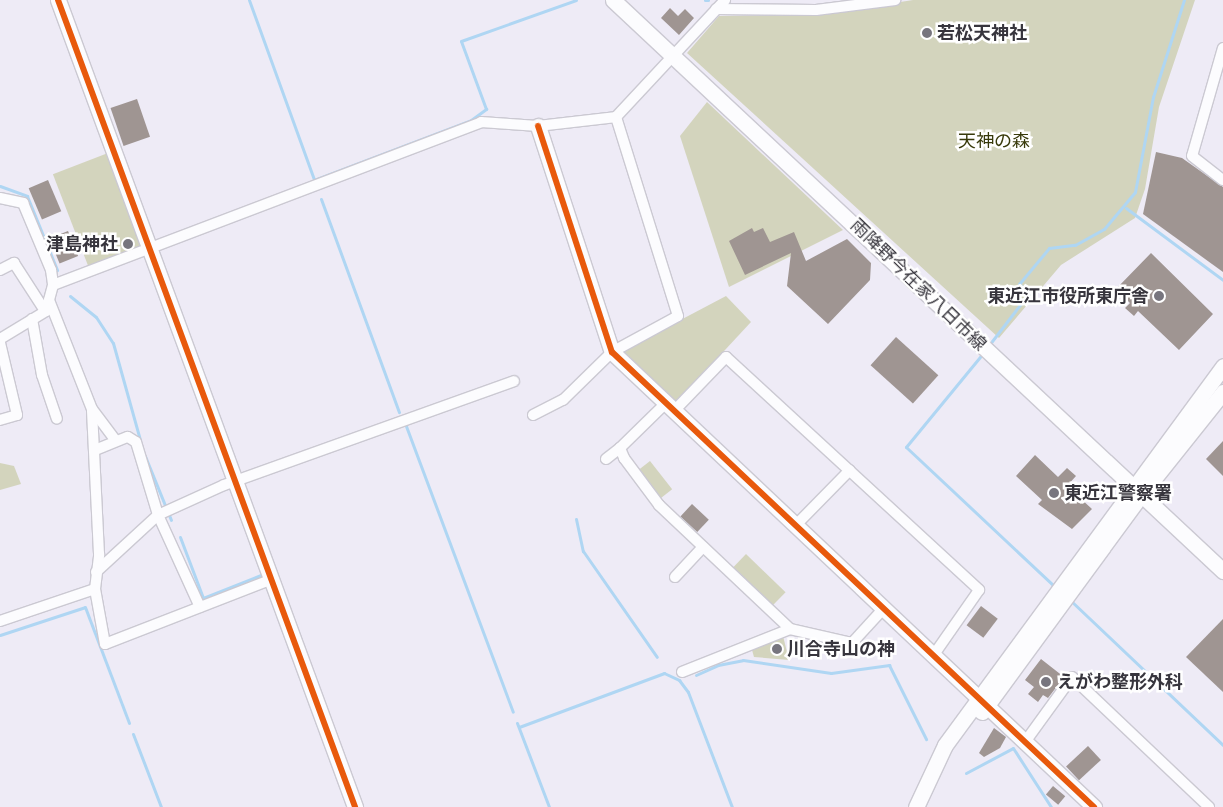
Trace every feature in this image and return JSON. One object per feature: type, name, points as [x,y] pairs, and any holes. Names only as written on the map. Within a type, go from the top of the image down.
[{"type":"street","points":[[58,0],[238,483],[355,807]]},
{"type":"street","name":"雨降野今在家八日市線","points":[[613,0],[1136,492],[1223,571]]},
{"type":"street","points":[[53,285],[150,250],[481,122],[538,126],[616,117],[670,55],[724,0]]},
{"type":"street","points":[[716,9],[816,10],[895,0]]},
{"type":"street","points":[[1223,48],[1219,81],[1192,156],[1223,180]]},
{"type":"street","points":[[533,415],[563,400],[612,352],[678,316],[616,117]]},
{"type":"street","points":[[538,126],[612,352],[1094,807]]},
{"type":"street","points":[[0,339],[45,311],[53,285],[47,256],[23,203],[1,197]]},
{"type":"street","points":[[0,270],[14,263],[45,311]]},
{"type":"street","points":[[49,300],[92,409],[115,440]]},
{"type":"street","points":[[32,319],[42,375],[57,419]]},
{"type":"street","points":[[0,343],[17,415],[0,420]]},
{"type":"street","points":[[606,459],[670,407],[726,357],[979,590],[933,656]]},
{"type":"street","points":[[916,807],[945,745],[982,701],[1136,492],[1223,366]]},
{"type":"street","points":[[96,572],[158,515],[224,485],[238,483],[514,381]]},
{"type":"street","points":[[1136,492],[1223,392]]},
{"type":"street","points":[[92,409],[99,554],[95,589],[106,644],[273,579]]},
{"type":"street","points":[[95,450],[115,440],[128,437],[136,442],[158,515],[200,607]]},
{"type":"street","points":[[620,448],[659,505],[790,629],[852,643],[884,608]]},
{"type":"street","points":[[795,526],[850,470]]},
{"type":"street","points":[[675,577],[703,547]]},
{"type":"street","points":[[0,622],[95,589]]},
{"type":"street","points":[[682,672],[790,629]]},
{"type":"street","points":[[1025,742],[1072,677],[1209,807]]},
{"type":"street","points":[[928,807],[952,752],[982,701]]},
{"type":"green space","name":"天神の森","points":[[913,0],[1195,0],[1159,107],[1145,189],[1135,218],[1061,265],[999,338],[687,53],[719,16],[818,15]]},
{"type":"green space","points":[[707,102],[843,230],[729,287],[680,136]]},
{"type":"green space","points":[[108,153],[143,244],[88,266],[53,174]]},
{"type":"green space","points":[[726,296],[751,322],[673,406],[618,353]]},
{"type":"green space","points":[[650,461],[672,489],[660,499],[638,470]]},
{"type":"green space","points":[[0,463],[14,466],[21,484],[0,490]]},
{"type":"green space","points":[[746,554],[786,592],[772,606],[733,568]]},
{"type":"green space","points":[[783,636],[789,660],[754,657],[752,650]]},
{"type":"building","points":[[670,8],[678,16],[685,9],[694,18],[679,35],[661,18]]},
{"type":"building","points":[[137,99],[150,137],[124,146],[111,108]]},
{"type":"building","points":[[1156,152],[1182,158],[1223,187],[1223,272],[1143,214]]},
{"type":"building","points":[[48,180],[61,211],[42,220],[29,188]]},
{"type":"building","points":[[752,228],[754,232],[763,228],[770,242],[794,232],[806,261],[847,239],[871,263],[870,280],[828,324],[787,286],[791,253],[745,275],[729,241]]},
{"type":"building","points":[[68,231],[78,256],[60,264],[49,238]]},
{"type":"building","name":"東近江市役所東庁舎","points":[[1151,253],[1213,314],[1179,350],[1138,311],[1134,316],[1125,308],[1130,303],[1116,289]]},
{"type":"building","points":[[896,337],[938,375],[913,403],[871,365]]},
{"type":"building","points":[[1223,441],[1223,476],[1206,459]]},
{"type":"building","name":"東近江警察署","points":[[1035,455],[1058,477],[1067,468],[1076,476],[1067,486],[1092,509],[1072,529],[1038,504],[1042,500],[1016,476]]},
{"type":"building","points":[[692,504],[709,520],[697,532],[680,516]]},
{"type":"building","points":[[981,606],[998,619],[983,638],[967,625]]},
{"type":"building","points":[[1223,619],[1223,692],[1186,657]]},
{"type":"building","name":"えがわ整形外科","points":[[1041,659],[1064,677],[1048,698],[1043,695],[1038,702],[1028,694],[1034,687],[1025,680]]},
{"type":"building","points":[[994,728],[1006,737],[1000,748],[984,757],[979,753]]},
{"type":"building","points":[[1088,746],[1101,760],[1079,780],[1066,766]]},
{"type":"building","points":[[1053,786],[1065,796],[1058,805],[1046,794]]},
{"type":"waterway","points":[[249,0],[314,180],[471,120],[486,109],[461,41],[576,0]]},
{"type":"waterway","points":[[989,345],[1029,293],[1019,284],[1049,248],[1075,245],[1104,229],[1135,192],[1153,97],[1184,0]]},
{"type":"waterway","points":[[0,186],[27,196],[57,270]]},
{"type":"waterway","points":[[321,199],[399,412]]},
{"type":"waterway","points":[[1126,208],[1223,280]]},
{"type":"waterway","points":[[70,296],[96,317],[113,343],[140,440]]},
{"type":"waterway","points":[[984,352],[906,447],[1055,587]]},
{"type":"waterway","points":[[406,426],[513,712]]},
{"type":"waterway","points":[[145,456],[171,520]]},
{"type":"waterway","points":[[576,519],[583,551],[657,657]]},
{"type":"waterway","points":[[180,537],[203,598],[263,574]]},
{"type":"waterway","points":[[1069,599],[1223,745]]},
{"type":"waterway","points":[[0,635],[85,607],[129,723]]},
{"type":"waterway","points":[[696,675],[718,665],[743,660],[831,673],[889,665],[926,739]]},
{"type":"waterway","points":[[519,727],[664,673],[679,680],[688,692],[732,807]]},
{"type":"waterway","points":[[517,723],[549,807]]},
{"type":"waterway","points":[[133,734],[161,807]]},
{"type":"waterway","points":[[966,773],[1013,748],[1051,807]]},
{"type":"cycle path","points":[[58,0],[355,807]]},
{"type":"cycle path","points":[[538,126],[612,352],[1094,807]]},
{"type":"place","name":"若松天神社","points":[[927,33]]},
{"type":"place","name":"津島神社","points":[[128,244]]},
{"type":"place","name":"東近江市役所東庁舎","points":[[1159,296]]},
{"type":"place","name":"東近江警察署","points":[[1054,493]]},
{"type":"place","name":"川合寺山の神","points":[[777,649]]},
{"type":"place","name":"えがわ整形外科","points":[[1046,682]]}]
